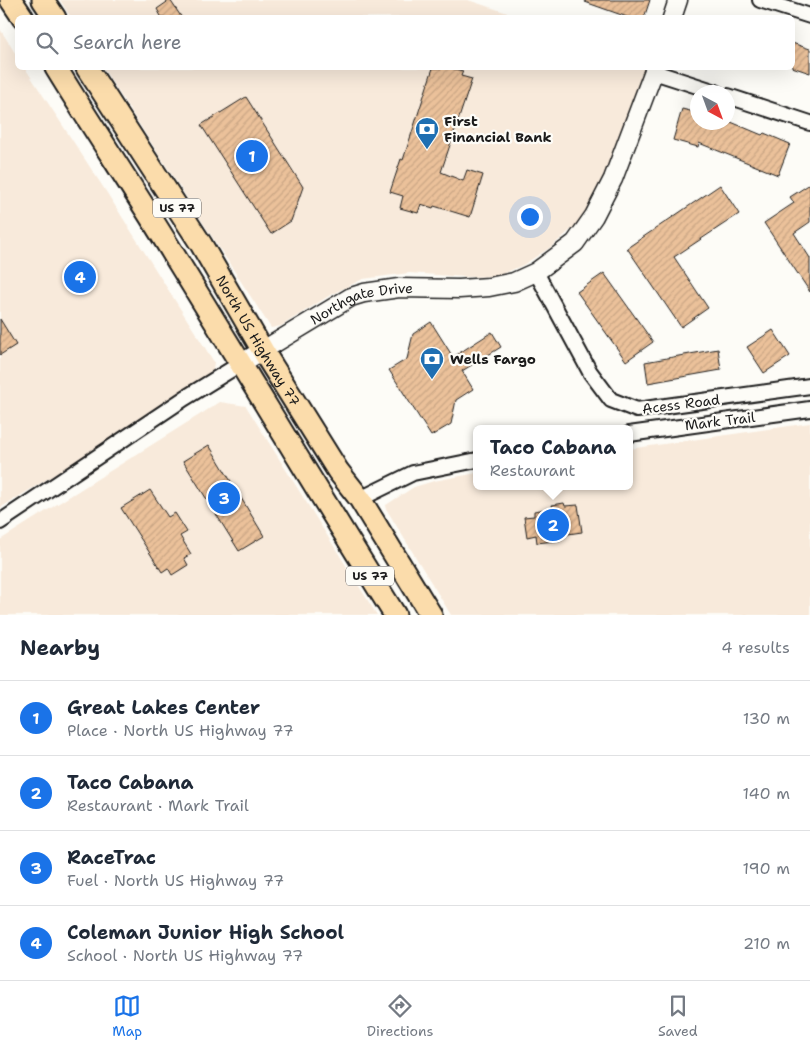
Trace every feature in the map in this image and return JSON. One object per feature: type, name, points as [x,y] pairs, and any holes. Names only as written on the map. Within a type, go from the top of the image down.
[{"type":"main road","points":[[11,0],[21,15]]},
{"type":"main road","points":[[43,0],[53,15]]},
{"type":"main road","name":"North US Highway 77","points":[[57,70],[172,251],[331,514],[395,615]]},
{"type":"main road","name":"North US Highway 77","points":[[88,70],[201,244],[263,351],[338,471],[360,499],[428,611]]},
{"type":"main road","points":[[405,615],[428,611]]},
{"type":"street","points":[[673,15],[678,0]]},
{"type":"street","points":[[760,0],[810,16]]},
{"type":"street","points":[[655,70],[697,85]]},
{"type":"street","name":"Northgate Drive","points":[[0,522],[185,398],[351,298],[364,293],[399,288],[460,290],[489,287],[514,282],[536,272],[575,244],[594,216],[613,179],[655,70]]},
{"type":"street","points":[[735,98],[810,123]]},
{"type":"street","name":"Acess Road","points":[[536,272],[590,372],[611,400],[637,410],[810,386]]},
{"type":"street","name":"Mark Trail","points":[[633,433],[810,409]]},
{"type":"street","points":[[360,499],[412,473],[473,461]]},
{"type":"shaded area","points":[[60,0],[468,0],[514,15],[69,15]]},
{"type":"shaded area","points":[[0,29],[15,53],[15,70],[26,70],[214,362],[212,376],[200,386],[0,508]]},
{"type":"shaded area","points":[[104,70],[644,70],[610,171],[595,202],[573,228],[551,247],[523,265],[497,276],[465,277],[409,273],[363,279],[332,294],[281,326],[271,328]]},
{"type":"shaded area","points":[[220,402],[246,406],[377,615],[0,615],[0,540]]},
{"type":"shaded area","points":[[810,423],[810,615],[451,615],[385,507],[414,487],[473,474],[473,490],[633,490],[633,448]]},
{"type":"building","points":[[170,0],[180,15],[160,15],[157,9]]},
{"type":"building","points":[[586,0],[650,0],[645,15],[622,15],[585,2]]},
{"type":"building","points":[[795,44],[810,49],[810,73],[795,68]]},
{"type":"building","name":"First Financial Bank","points":[[432,70],[463,71],[461,76],[472,79],[441,172],[463,181],[467,170],[483,175],[470,217],[421,204],[418,213],[400,208],[403,196],[390,192],[401,159],[403,160]]},
{"type":"building","points":[[246,97],[303,187],[291,221],[271,234],[201,125]]},
{"type":"building","points":[[682,109],[690,111],[690,130],[735,130],[735,124],[790,144],[778,175],[699,143],[698,147],[673,140]]},
{"type":"building","points":[[810,184],[810,222],[794,233],[810,258],[810,292],[764,223],[794,203],[790,197]]},
{"type":"building","points":[[720,185],[739,214],[674,257],[708,308],[681,327],[627,248]]},
{"type":"building","points":[[604,273],[653,342],[626,361],[577,292]]},
{"type":"building","points":[[0,319],[16,345],[0,355]]},
{"type":"building","name":"Wells Fargo","points":[[431,322],[453,357],[492,332],[501,347],[462,371],[473,389],[456,400],[451,424],[431,436],[389,370],[407,359],[413,334]]},
{"type":"building","points":[[773,330],[790,356],[764,373],[747,347]]},
{"type":"building","points":[[718,349],[721,370],[648,383],[645,362]]},
{"type":"building","points":[[209,445],[264,536],[239,551],[183,461]]},
{"type":"building","points":[[150,490],[168,517],[175,513],[187,532],[180,536],[191,554],[184,558],[188,565],[172,575],[168,568],[162,572],[121,508]]},
{"type":"building","points":[[564,503],[565,506],[578,505],[582,532],[561,535],[562,540],[537,543],[536,535],[527,537],[524,517],[534,516],[534,511],[553,508],[552,505]]},
{"type":"place","name":"First Financial Bank","points":[[427,150]]},
{"type":"place","name":"Great Lakes Center","points":[[252,156]]},
{"type":"place","name":"Coleman Junior High School","points":[[80,277]]},
{"type":"place","name":"Wells Fargo","points":[[432,380]]},
{"type":"place","name":"RaceTrac","points":[[224,498]]},
{"type":"place","name":"Taco Cabana","points":[[553,525]]}]
